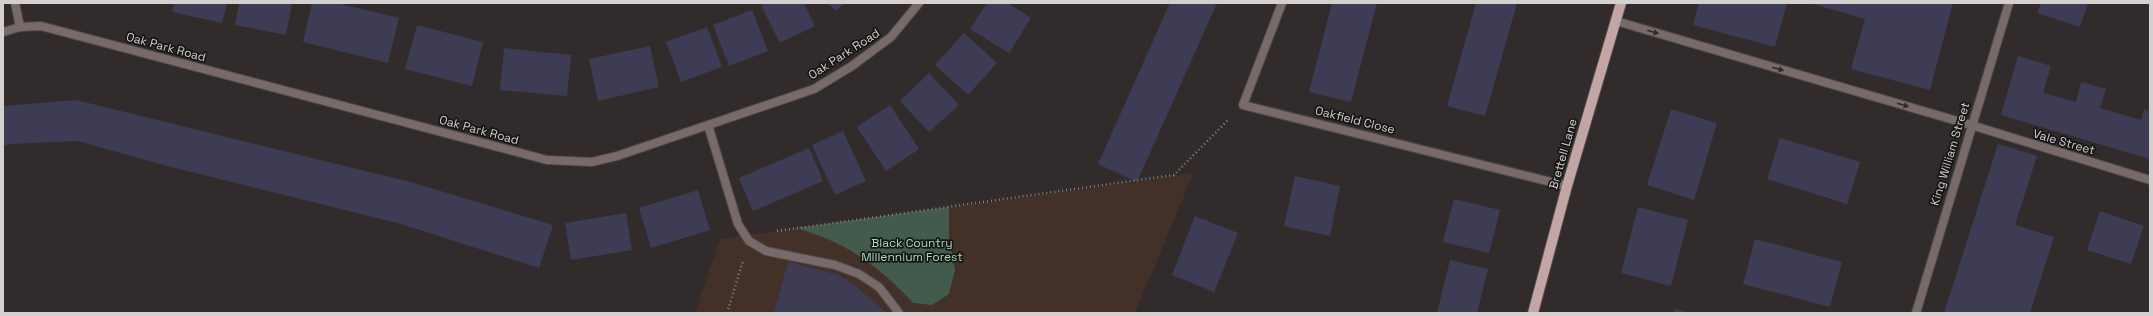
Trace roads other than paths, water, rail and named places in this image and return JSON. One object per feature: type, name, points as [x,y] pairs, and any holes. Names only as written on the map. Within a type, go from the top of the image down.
[{"type":"main road","name":"Brettell Lane","points":[[1533,313],[1567,186],[1621,3]]},
{"type":"street","points":[[15,3],[20,27]]},
{"type":"street","name":"Oak Park Road","points":[[3,32],[20,27],[41,26],[547,160],[592,162],[617,156],[814,89],[852,66],[891,37],[919,3]]},
{"type":"street","name":"Oakfield Close","points":[[1282,3],[1243,105],[1567,186]]},
{"type":"street","name":"King William Street","points":[[1916,313],[1971,125],[2009,3]]},
{"type":"street","name":"Vale Street","points":[[1616,21],[1971,125],[2150,180]]},
{"type":"street","points":[[708,125],[738,224],[747,238],[766,251],[835,266],[859,274],[879,287],[899,313]]},
{"type":"park label","name":"Black Country Millennium Forest","points":[[912,250]]}]
